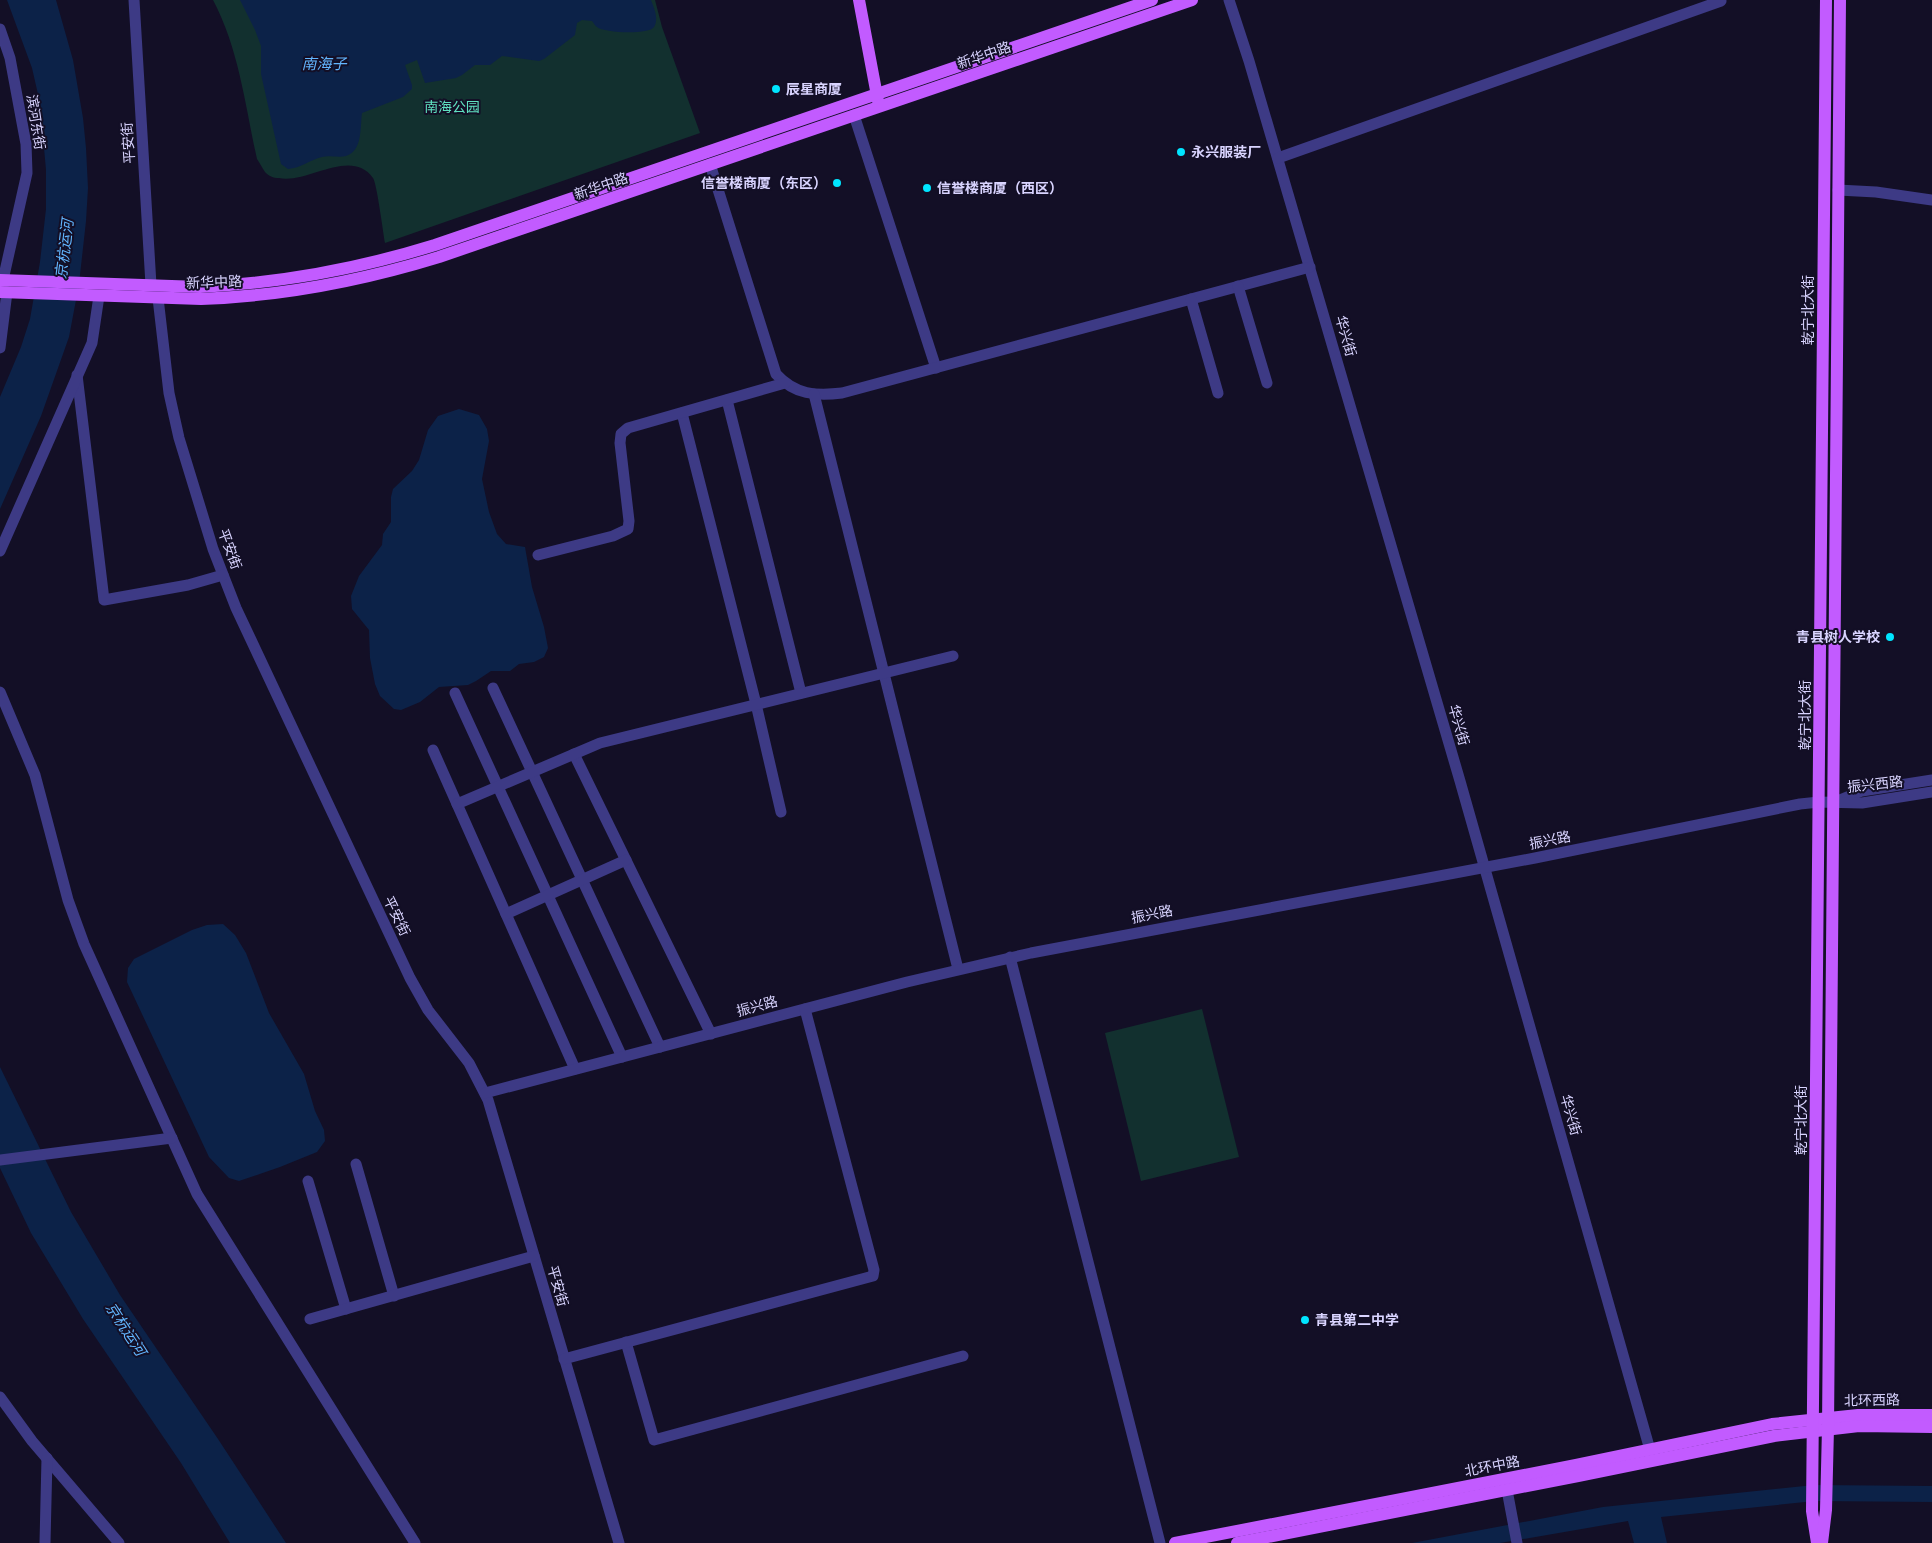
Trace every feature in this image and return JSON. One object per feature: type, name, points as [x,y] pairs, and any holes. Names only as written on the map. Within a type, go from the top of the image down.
[{"type":"main road","points":[[858,0],[878,100]]},
{"type":"main road","name":"新华中路","points":[[3,286],[91,291],[158,298],[201,299],[272,294],[320,287],[390,272],[854,115],[878,100],[1152,0]]},
{"type":"main road","name":"新华中路","points":[[91,291],[151,285],[200,286],[270,282],[317,275],[387,260],[1192,0]]},
{"type":"main road","name":"乾宁北大街","points":[[1816,1543],[1812,1511],[1826,0]]},
{"type":"main road","name":"乾宁北大街","points":[[1822,1543],[1826,1510],[1828,1423],[1840,2]]},
{"type":"main road","name":"北环西路","points":[[1828,1423],[1858,1414],[1932,1415]]},
{"type":"main road","name":"北环西路","points":[[1814,1424],[1932,1427]]},
{"type":"main road","name":"北环中路","points":[[1175,1543],[1652,1455],[1774,1436],[1814,1424]]},
{"type":"main road","name":"北环中路","points":[[1237,1543],[1507,1490],[1652,1455]]},
{"type":"street","name":"平安街","points":[[134,0],[151,285]]},
{"type":"street","name":"华兴街","points":[[1229,0],[1310,266],[1485,868],[1652,1455]]},
{"type":"street","points":[[1278,158],[1721,1]]},
{"type":"street","name":"滨河东街","points":[[0,29],[10,58],[26,144],[27,173],[3,286],[0,348]]},
{"type":"street","points":[[854,115],[936,368]]},
{"type":"street","points":[[710,164],[776,374],[794,389],[814,394],[842,393],[1310,266]]},
{"type":"street","points":[[1838,190],[1876,192],[1932,200]]},
{"type":"street","points":[[1238,286],[1267,384]]},
{"type":"street","points":[[0,551],[92,343],[91,291]]},
{"type":"street","name":"平安街","points":[[158,298],[169,394],[174,418],[212,549],[252,643],[410,978],[428,1010],[469,1063],[485,1093],[493,1114],[619,1543]]},
{"type":"street","points":[[1191,299],[1218,393]]},
{"type":"street","points":[[77,375],[104,600],[188,585],[223,575]]},
{"type":"street","points":[[538,556],[613,536],[628,529],[630,522],[620,452],[621,434],[628,428],[786,384]]},
{"type":"street","points":[[814,394],[958,969]]},
{"type":"street","points":[[727,400],[801,693]]},
{"type":"street","points":[[682,413],[756,704],[781,812]]},
{"type":"street","points":[[457,804],[600,743],[953,656]]},
{"type":"street","points":[[494,688],[660,1047]]},
{"type":"street","points":[[0,692],[35,775],[68,900],[84,944],[197,1194],[415,1543]]},
{"type":"street","points":[[455,693],[622,1057]]},
{"type":"street","points":[[433,750],[575,1069]]},
{"type":"street","points":[[574,754],[711,1034]]},
{"type":"street","name":"振兴西路","points":[[1833,802],[1862,791],[1932,780]]},
{"type":"street","name":"振兴西路","points":[[1833,802],[1862,803],[1932,792]]},
{"type":"street","name":"振兴路","points":[[485,1093],[1010,957],[1485,868],[1800,804],[1833,802]]},
{"type":"street","points":[[506,914],[626,860]]},
{"type":"street","points":[[1010,957],[1160,1543]]},
{"type":"street","points":[[564,1358],[873,1276],[874,1270],[805,1009]]},
{"type":"street","points":[[0,1160],[172,1138]]},
{"type":"street","points":[[356,1164],[394,1296]]},
{"type":"street","points":[[308,1181],[346,1309]]},
{"type":"street","points":[[310,1319],[534,1256]]},
{"type":"street","points":[[626,1342],[654,1440],[963,1356]]},
{"type":"street","points":[[0,1397],[47,1458],[119,1543]]},
{"type":"street","points":[[45,1543],[47,1458]]},
{"type":"street","points":[[1507,1490],[1517,1542]]},
{"type":"green space","name":"南海公园","points":[[213,0],[655,0],[662,27],[700,133],[385,243],[375,182],[364,169],[353,166],[341,166],[290,178],[277,178],[265,172],[257,159],[245,98],[229,38]]},
{"type":"green space","points":[[1202,1009],[1239,1157],[1141,1181],[1105,1033]]},
{"type":"water","name":"京杭运河","points":[[7,0],[56,0],[73,60],[83,118],[88,188],[79,284],[69,337],[41,416],[0,509],[0,397],[21,347],[30,319],[40,262],[46,209],[46,170],[40,103],[32,68]]},
{"type":"water","name":"南海子","points":[[240,0],[651,0],[656,14],[656,21],[654,27],[650,30],[626,32],[608,31],[596,27],[592,21],[582,20],[577,23],[575,35],[544,59],[539,61],[502,56],[490,65],[475,65],[456,78],[425,83],[417,60],[405,65],[412,89],[403,97],[362,113],[360,137],[358,144],[351,153],[343,157],[322,157],[288,169],[281,164],[261,74],[261,46]]},
{"type":"water","points":[[459,409],[479,415],[487,429],[489,441],[482,479],[489,512],[497,534],[506,544],[525,547],[532,587],[548,648],[544,657],[534,662],[519,664],[510,671],[491,671],[468,685],[439,687],[420,702],[401,710],[394,709],[380,696],[375,684],[370,658],[369,630],[352,609],[351,596],[359,576],[382,545],[383,534],[391,522],[391,497],[393,489],[412,471],[419,460],[428,430],[438,416]]},
{"type":"water","points":[[223,924],[235,935],[246,953],[269,1013],[304,1074],[315,1111],[324,1130],[325,1141],[317,1152],[239,1181],[229,1178],[209,1157],[127,982],[128,968],[134,959],[192,930],[207,925]]},
{"type":"water","name":"京杭运河","points":[[0,1067],[71,1212],[120,1295],[286,1543],[230,1543],[181,1463],[83,1319],[31,1233],[0,1168]]},
{"type":"water","points":[[1814,1485],[1932,1486],[1932,1502],[1815,1501],[1661,1517],[1667,1543],[1634,1543],[1628,1521],[1500,1543],[1412,1543],[1603,1507]]},
{"type":"place","name":"辰星商厦","points":[[776,89]]},
{"type":"place","name":"永兴服装厂","points":[[1181,152]]},
{"type":"place","name":"信誉楼商厦（东区）","points":[[837,183]]},
{"type":"place","name":"信誉楼商厦（西区）","points":[[927,188]]},
{"type":"place","name":"青县树人学校","points":[[1890,637]]},
{"type":"place","name":"青县第二中学","points":[[1305,1320]]}]
